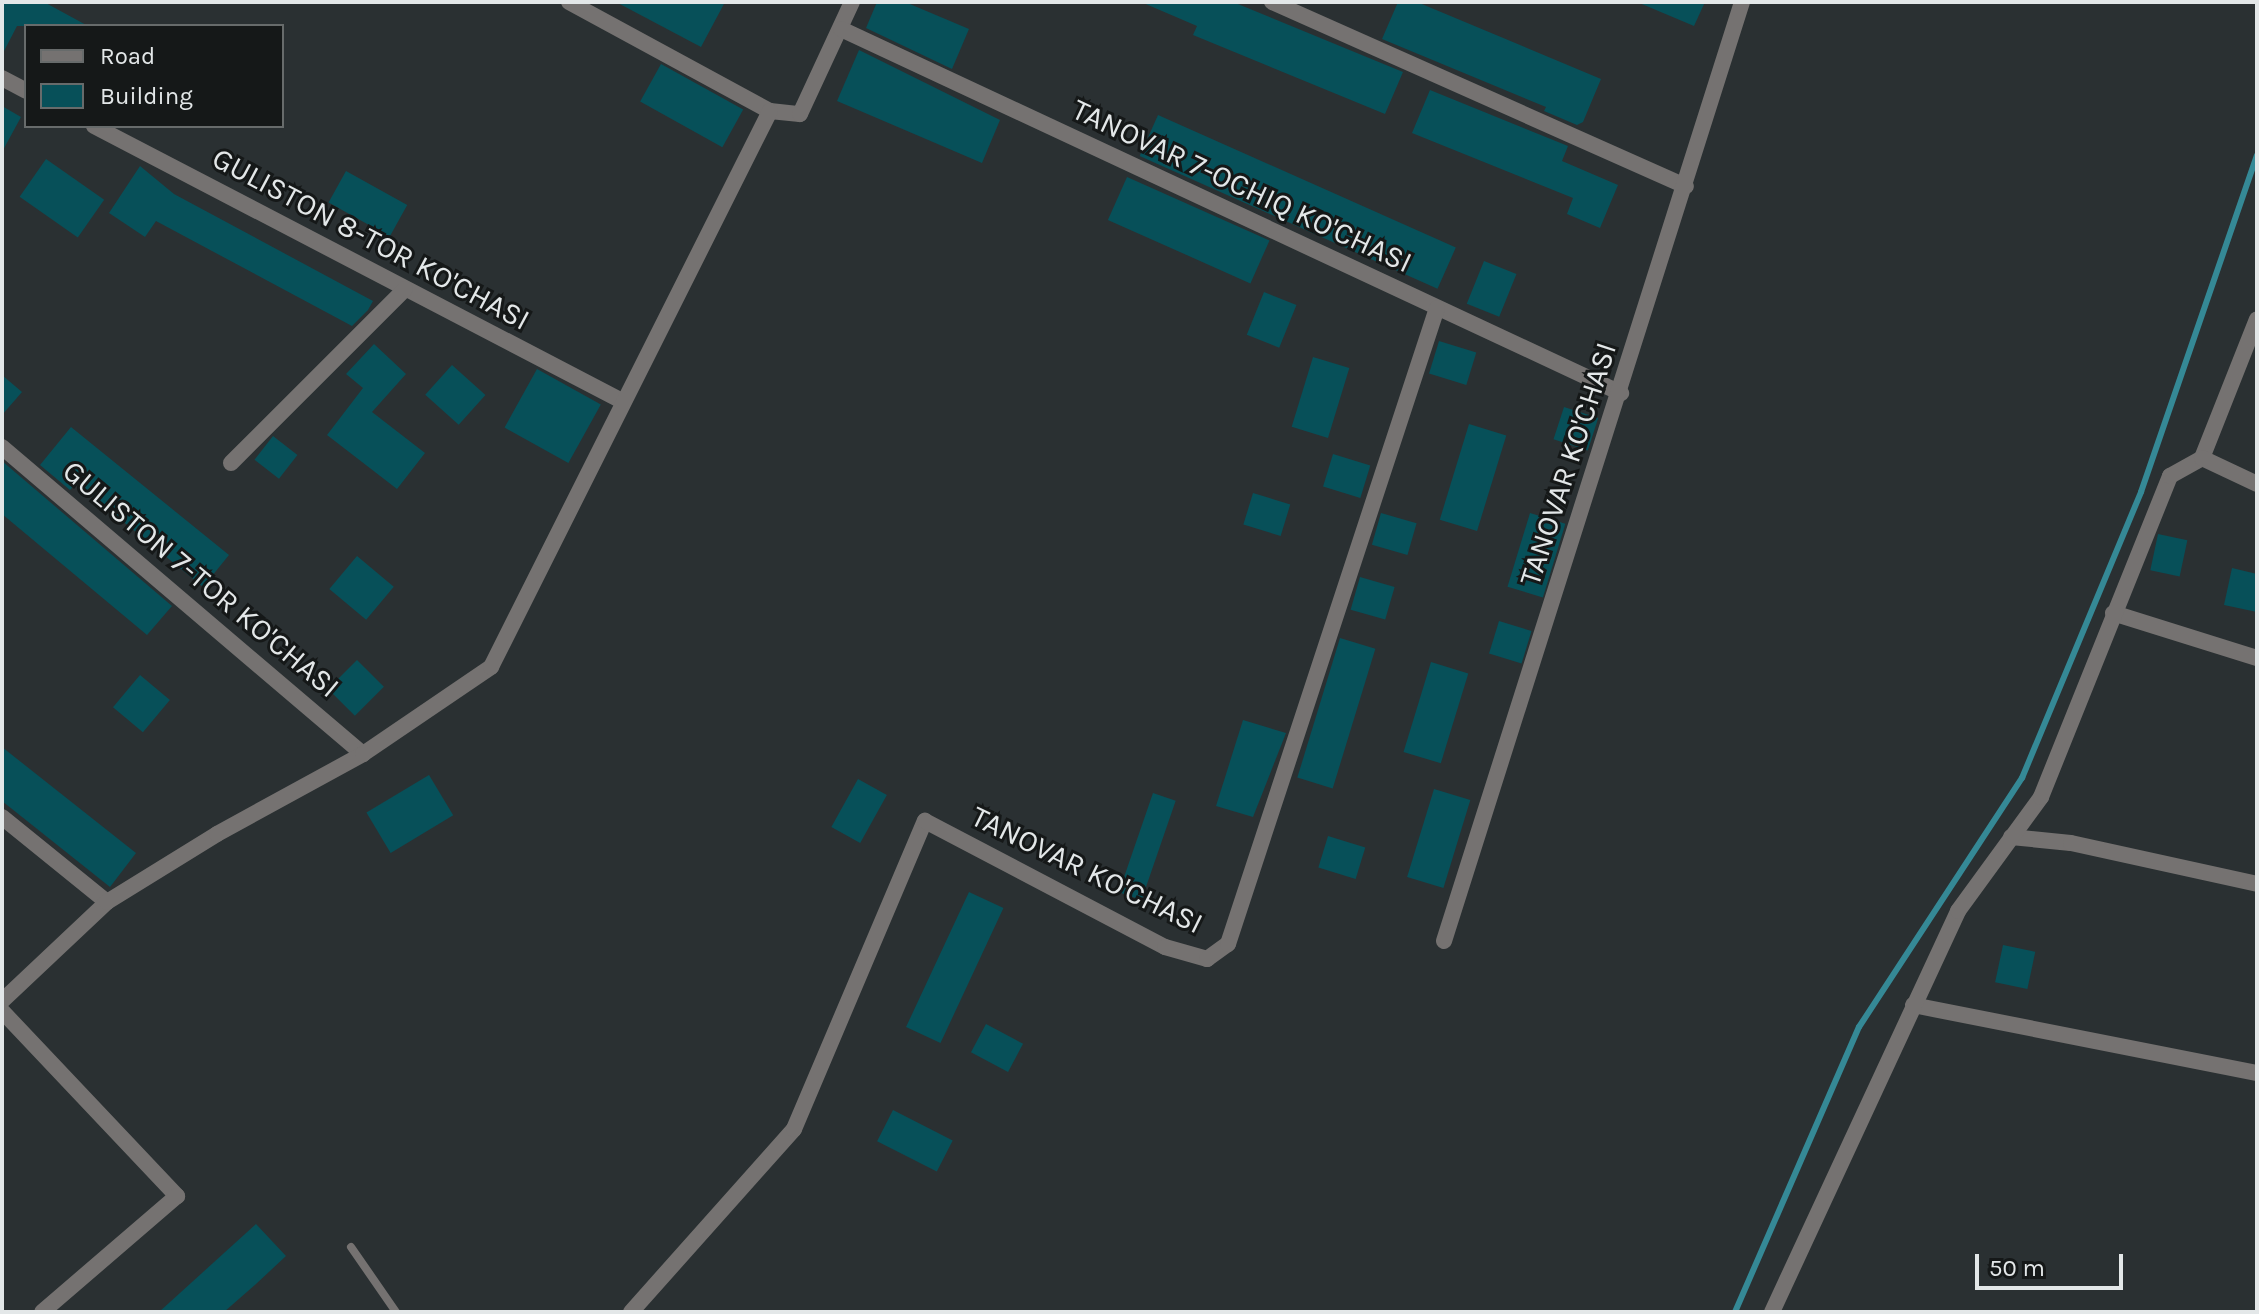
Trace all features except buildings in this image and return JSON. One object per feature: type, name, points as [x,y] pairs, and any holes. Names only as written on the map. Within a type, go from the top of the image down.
[{"type":"street","points":[[569,2],[770,111],[800,114],[852,2]]},
{"type":"street","points":[[1272,2],[1686,186]]},
{"type":"street","name":"TANOVAR KO'CHASI","points":[[1444,941],[1621,393],[1742,2]]},
{"type":"street","name":"TANOVAR 7-OCHIQ KO'CHASI","points":[[841,29],[1621,393]]},
{"type":"street","points":[[2,78],[24,90]]},
{"type":"street","points":[[2,1001],[107,902],[217,834],[363,754],[491,667],[770,111]]},
{"type":"street","name":"GULISTON 8-TOR KO'CHASI","points":[[98,128],[622,401]]},
{"type":"street","points":[[231,463],[405,289]]},
{"type":"street","name":"TANOVAR KO'CHASI","points":[[631,1312],[794,1129],[925,821],[1165,947],[1207,959],[1228,944],[1437,308]]},
{"type":"street","points":[[1772,1312],[1958,911],[2041,797],[2170,476],[2202,458],[2257,319]]},
{"type":"street","name":"GULISTON 7-TOR KO'CHASI","points":[[2,447],[363,754]]},
{"type":"street","points":[[2202,458],[2257,484]]},
{"type":"street","points":[[2113,613],[2257,658]]},
{"type":"street","points":[[2,817],[107,902]]},
{"type":"street","points":[[2011,837],[2071,843],[2257,884]]},
{"type":"street","points":[[1913,1005],[2257,1073]]},
{"type":"street","points":[[2,1011],[177,1196],[42,1312]]},
{"type":"lane","points":[[351,1247],[396,1312]]},
{"type":"waterway","points":[[1735,1312],[1859,1027],[2022,778],[2141,492],[2257,155]]}]
